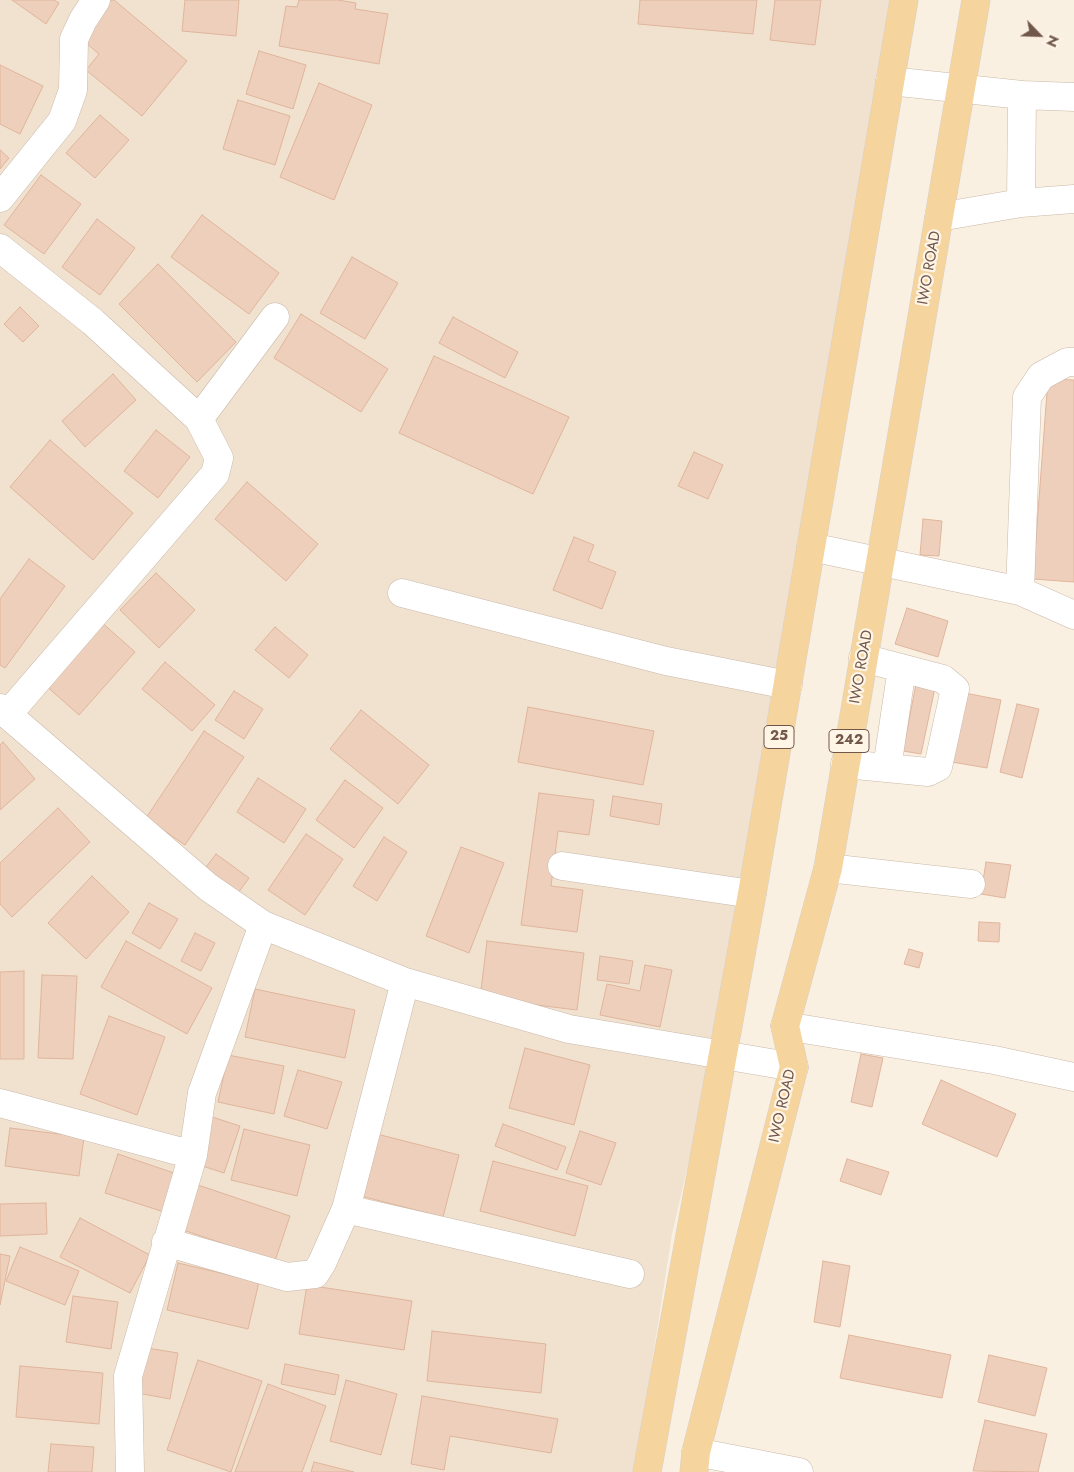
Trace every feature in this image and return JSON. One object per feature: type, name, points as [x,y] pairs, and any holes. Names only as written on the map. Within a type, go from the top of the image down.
[{"type":"main road","name":"25","points":[[647,1472],[752,894],[904,0]]},
{"type":"main road","name":"IWO ROAD","points":[[695,1462],[794,1067],[785,1026],[828,868],[976,0]]},
{"type":"street","points":[[0,198],[62,121],[73,90],[74,39],[82,20],[96,0]]},
{"type":"street","points":[[890,81],[960,90],[1074,97]]},
{"type":"street","points":[[1021,203],[1022,95]]},
{"type":"street","points":[[939,217],[1021,203],[1074,198]]},
{"type":"street","points":[[0,248],[92,322],[199,419],[219,458],[216,474],[4,710],[208,887],[263,925],[405,982],[569,1029],[794,1067]]},
{"type":"street","points":[[199,419],[275,317]]},
{"type":"street","points":[[1020,590],[1027,397],[1041,376],[1067,362],[1074,362]]},
{"type":"street","points":[[811,547],[1020,590],[1074,615]]},
{"type":"street","points":[[402,593],[666,661],[788,685]]},
{"type":"street","points":[[845,764],[928,772],[938,767],[955,689],[942,679],[864,658]]},
{"type":"street","points":[[887,768],[902,668]]},
{"type":"street","points":[[562,866],[752,894]]},
{"type":"street","points":[[828,868],[971,884]]},
{"type":"street","points":[[130,1472],[128,1376],[193,1155],[202,1093],[263,925]]},
{"type":"street","points":[[166,1242],[287,1277],[306,1277],[314,1274],[322,1263],[346,1209],[405,982]]},
{"type":"street","points":[[785,1026],[994,1060],[1074,1077]]},
{"type":"street","points":[[0,1103],[193,1155]]},
{"type":"street","points":[[346,1209],[630,1274]]},
{"type":"street","points":[[695,1462],[799,1472]]},
{"type":"shaded area","points":[[0,0],[891,0],[771,804],[672,1234],[635,1472],[0,1472]]},
{"type":"building","points":[[12,0],[54,0],[59,3],[46,24]]},
{"type":"building","points":[[110,0],[114,0],[187,61],[142,116],[86,70],[99,54],[79,37]]},
{"type":"building","points":[[185,0],[239,0],[236,36],[182,31]]},
{"type":"building","points":[[299,0],[338,0],[356,3],[355,9],[388,14],[379,64],[279,46],[286,6],[297,7]]},
{"type":"building","points":[[640,0],[757,0],[753,34],[638,24]]},
{"type":"building","points":[[775,0],[821,0],[815,45],[770,40]]},
{"type":"building","points":[[259,51],[306,65],[293,109],[246,94]]},
{"type":"building","points":[[0,65],[43,86],[20,134],[0,124]]},
{"type":"building","points":[[319,83],[372,105],[334,200],[280,177]]},
{"type":"building","points":[[238,100],[290,116],[275,165],[223,149]]},
{"type":"building","points":[[100,115],[129,140],[95,178],[66,153]]},
{"type":"building","points":[[0,150],[9,158],[0,169]]},
{"type":"building","points":[[41,175],[81,204],[44,254],[4,225]]},
{"type":"building","points":[[202,215],[279,273],[249,314],[171,257]]},
{"type":"building","points":[[97,219],[135,248],[100,295],[62,267]]},
{"type":"building","points":[[352,257],[398,283],[365,339],[320,313]]},
{"type":"building","points":[[158,264],[236,342],[197,382],[119,304]]},
{"type":"building","points":[[20,307],[39,326],[23,342],[4,324]]},
{"type":"building","points":[[301,314],[388,369],[361,412],[274,358]]},
{"type":"building","points":[[453,317],[518,352],[505,378],[439,343]]},
{"type":"building","points":[[434,356],[569,417],[533,494],[399,433]]},
{"type":"building","points":[[113,374],[136,400],[85,447],[62,421]]},
{"type":"building","points":[[1048,379],[1074,380],[1074,582],[1033,579]]},
{"type":"building","points":[[156,430],[190,457],[158,498],[124,471]]},
{"type":"building","points":[[50,440],[133,513],[93,560],[10,487]]},
{"type":"building","points":[[694,452],[723,465],[708,499],[678,486]]},
{"type":"building","points":[[247,482],[318,544],[286,581],[215,519]]},
{"type":"building","points":[[923,519],[942,521],[939,556],[920,555]]},
{"type":"building","points":[[574,537],[594,545],[588,561],[616,572],[602,609],[553,590]]},
{"type":"building","points":[[29,559],[65,586],[5,668],[0,665],[0,599]]},
{"type":"building","points":[[156,573],[195,610],[159,648],[120,610]]},
{"type":"building","points":[[907,608],[948,621],[938,657],[895,644]]},
{"type":"building","points":[[100,621],[135,652],[79,715],[44,684]]},
{"type":"building","points":[[275,627],[308,655],[289,678],[255,650]]},
{"type":"building","points":[[165,662],[215,705],[192,731],[142,689]]},
{"type":"building","points":[[916,684],[935,688],[921,754],[903,751]]},
{"type":"building","points":[[234,691],[263,709],[244,739],[215,720]]},
{"type":"building","points":[[965,693],[1001,700],[987,768],[952,762]]},
{"type":"building","points":[[1017,704],[1039,709],[1022,778],[1000,772]]},
{"type":"building","points":[[528,707],[654,731],[643,785],[518,762]]},
{"type":"building","points":[[361,710],[429,765],[398,804],[330,749]]},
{"type":"building","points":[[204,731],[244,757],[185,845],[146,818]]},
{"type":"building","points":[[3,742],[35,779],[0,810],[0,745]]},
{"type":"building","points":[[258,778],[306,809],[284,843],[237,812]]},
{"type":"building","points":[[345,780],[383,808],[354,848],[316,820]]},
{"type":"building","points":[[539,793],[594,800],[589,835],[558,831],[551,886],[583,890],[577,932],[521,925]]},
{"type":"building","points":[[613,796],[662,804],[659,825],[610,816]]},
{"type":"building","points":[[58,808],[90,842],[12,917],[0,904],[0,863]]},
{"type":"building","points":[[306,834],[343,859],[305,915],[268,890]]},
{"type":"building","points":[[384,837],[407,852],[377,901],[353,886]]},
{"type":"building","points":[[461,847],[504,863],[469,953],[426,936]]},
{"type":"building","points":[[216,854],[249,878],[236,896],[203,871]]},
{"type":"building","points":[[986,862],[1011,865],[1005,898],[981,894]]},
{"type":"building","points":[[92,876],[129,912],[86,959],[48,923]]},
{"type":"building","points":[[149,903],[178,919],[160,949],[132,933]]},
{"type":"building","points":[[979,922],[1000,923],[999,942],[978,941]]},
{"type":"building","points":[[195,933],[215,943],[201,971],[181,961]]},
{"type":"building","points":[[126,941],[212,988],[187,1034],[101,987]]},
{"type":"building","points":[[487,941],[584,953],[577,1010],[480,998]]},
{"type":"building","points":[[909,949],[923,953],[919,968],[904,964]]},
{"type":"building","points":[[600,956],[633,961],[629,984],[597,980]]},
{"type":"building","points":[[645,965],[672,970],[660,1027],[600,1015],[607,984],[640,991]]},
{"type":"building","points":[[24,971],[24,1059],[0,1059],[0,972]]},
{"type":"building","points":[[42,975],[77,976],[73,1059],[38,1058]]},
{"type":"building","points":[[255,989],[355,1010],[345,1058],[245,1037]]},
{"type":"building","points":[[109,1016],[165,1037],[137,1115],[80,1094]]},
{"type":"building","points":[[525,1048],[590,1065],[574,1125],[509,1108]]},
{"type":"building","points":[[861,1054],[883,1058],[872,1107],[851,1102]]},
{"type":"building","points":[[228,1055],[284,1066],[274,1114],[218,1102]]},
{"type":"building","points":[[298,1070],[342,1082],[327,1129],[284,1116]]},
{"type":"building","points":[[941,1080],[1016,1114],[997,1157],[922,1124]]},
{"type":"building","points":[[209,1116],[240,1126],[224,1173],[193,1163]]},
{"type":"building","points":[[503,1124],[566,1147],[557,1170],[495,1146]]},
{"type":"building","points":[[10,1128],[84,1137],[79,1176],[5,1166]]},
{"type":"building","points":[[244,1129],[310,1145],[297,1196],[231,1180]]},
{"type":"building","points":[[580,1131],[616,1143],[601,1185],[566,1173]]},
{"type":"building","points":[[373,1133],[459,1155],[443,1217],[357,1195]]},
{"type":"building","points":[[118,1154],[177,1174],[164,1212],[105,1193]]},
{"type":"building","points":[[847,1159],[889,1172],[881,1195],[840,1181]]},
{"type":"building","points":[[493,1161],[588,1186],[575,1236],[480,1211]]},
{"type":"building","points":[[195,1184],[290,1216],[275,1261],[180,1229]]},
{"type":"building","points":[[46,1203],[47,1234],[0,1236],[0,1204]]},
{"type":"building","points":[[80,1218],[150,1255],[130,1293],[60,1257]]},
{"type":"building","points":[[20,1247],[79,1271],[65,1305],[6,1281]]},
{"type":"building","points":[[0,1254],[10,1256],[0,1305]]},
{"type":"building","points":[[823,1261],[850,1266],[840,1327],[814,1322]]},
{"type":"building","points":[[178,1263],[259,1282],[248,1329],[167,1310]]},
{"type":"building","points":[[307,1285],[412,1301],[404,1350],[299,1334]]},
{"type":"building","points":[[73,1296],[118,1302],[111,1349],[66,1342]]},
{"type":"building","points":[[432,1331],[546,1344],[541,1393],[427,1381]]},
{"type":"building","points":[[849,1335],[951,1355],[942,1398],[840,1378]]},
{"type":"building","points":[[141,1347],[178,1353],[170,1399],[132,1392]]},
{"type":"building","points":[[989,1355],[1047,1368],[1035,1416],[978,1402]]},
{"type":"building","points":[[198,1360],[262,1381],[231,1472],[167,1450]]},
{"type":"building","points":[[285,1364],[339,1375],[335,1395],[281,1384]]},
{"type":"building","points":[[20,1366],[103,1373],[99,1424],[16,1417]]},
{"type":"building","points":[[346,1380],[397,1394],[381,1455],[330,1441]]},
{"type":"building","points":[[268,1384],[326,1406],[302,1472],[235,1472]]},
{"type":"building","points":[[422,1396],[558,1419],[551,1453],[450,1436],[444,1470],[411,1464]]},
{"type":"building","points":[[985,1420],[1047,1434],[1038,1472],[973,1471]]},
{"type":"building","points":[[51,1444],[94,1447],[92,1472],[48,1472]]},
{"type":"building","points":[[314,1462],[354,1472],[311,1472]]}]
